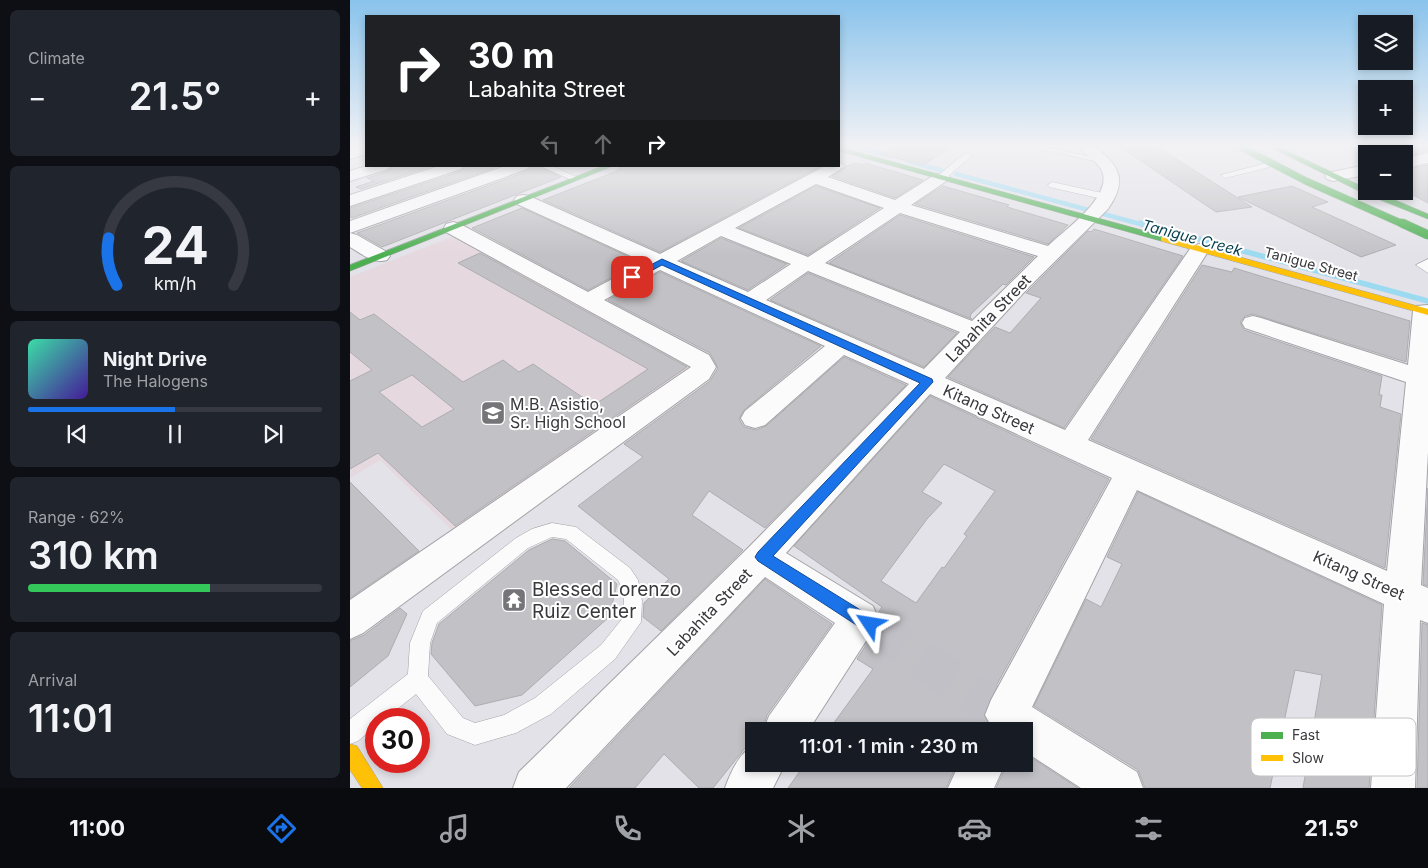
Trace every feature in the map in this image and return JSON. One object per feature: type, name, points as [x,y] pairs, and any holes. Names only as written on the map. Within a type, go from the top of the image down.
[{"type":"main road","points":[[350,268],[567,183]]},
{"type":"main road","name":"Tanigue Street","points":[[971,183],[1097,208],[1199,250],[1426,311]]},
{"type":"main road","points":[[1301,183],[1428,240]]},
{"type":"main road","points":[[1310,183],[1428,235]]},
{"type":"main road","points":[[1340,183],[1428,221]]},
{"type":"main road","points":[[1388,200],[1428,217]]},
{"type":"main road","points":[[350,753],[373,788]]},
{"type":"street","points":[[350,201],[405,183]]},
{"type":"street","points":[[350,227],[474,183]]},
{"type":"street","points":[[589,300],[806,183]]},
{"type":"street","points":[[829,183],[899,207],[1050,253]]},
{"type":"street","points":[[749,301],[899,207],[934,183]]},
{"type":"street","points":[[1097,208],[1113,183]]},
{"type":"street","name":"Kitang Street","points":[[523,200],[1415,600]]},
{"type":"street","name":"Labahita Street","points":[[535,788],[763,557],[975,330],[1097,208]]},
{"type":"street","points":[[350,621],[702,371],[703,364],[700,361],[453,228]]},
{"type":"street","points":[[720,229],[975,330]]},
{"type":"street","points":[[350,238],[380,256]]},
{"type":"street","points":[[1070,444],[1199,250]]},
{"type":"street","points":[[1401,718],[1415,600],[1426,311]]},
{"type":"street","points":[[1252,324],[1424,379]]},
{"type":"street","points":[[755,418],[843,343]]},
{"type":"street","points":[[1121,788],[1001,719],[1131,472]]},
{"type":"street","points":[[763,557],[865,621],[791,722]]},
{"type":"street","points":[[747,788],[758,772]]},
{"type":"street","points":[[970,788],[979,772]]},
{"type":"lane","points":[[1052,185],[1097,208]]},
{"type":"lane","points":[[1428,262],[1422,266],[1428,270]]},
{"type":"lane","points":[[350,733],[418,679],[420,643],[430,617],[522,543],[538,534],[552,530],[570,532],[624,574],[631,586],[633,601],[631,622],[608,652],[543,706],[508,725],[475,734],[455,726],[418,679]]},
{"type":"shaded area","name":"M.B. Asistio, Sr. High School","points":[[459,234],[702,366],[460,538],[380,460],[350,478],[350,277]]},
{"type":"building","points":[[369,183],[380,183],[361,189],[356,187]]},
{"type":"building","points":[[426,183],[452,183],[352,218],[350,217],[350,208]]},
{"type":"building","points":[[496,183],[546,183],[382,247],[357,233]]},
{"type":"building","points":[[587,183],[790,183],[660,252],[543,200]]},
{"type":"building","points":[[851,183],[919,183],[895,198]]},
{"type":"building","points":[[1173,183],[1214,183],[1252,207],[1216,212]]},
{"type":"building","points":[[1413,183],[1428,183],[1428,203],[1413,195]]},
{"type":"building","points":[[816,186],[880,208],[808,255],[739,228]]},
{"type":"building","points":[[943,186],[1009,205],[1007,207],[1068,225],[1048,244],[915,204]]},
{"type":"building","points":[[1292,186],[1328,202],[1312,207],[1396,245],[1361,257],[1238,197]]},
{"type":"building","points":[[522,208],[640,262],[588,290],[472,228]]},
{"type":"building","points":[[900,215],[1034,257],[1006,285],[1003,284],[971,314],[970,317],[972,319],[829,263]]},
{"type":"building","points":[[1094,229],[1183,256],[1064,428],[948,377],[995,327],[1010,333],[1041,298],[1026,293],[1088,231],[1091,232]]},
{"type":"building","points":[[721,238],[787,264],[748,290],[681,261]]},
{"type":"building","points":[[480,253],[687,367],[455,526],[378,453],[350,469],[350,381],[372,370],[350,352],[350,312],[360,320],[374,314],[463,382],[503,360],[519,372],[533,364],[594,405],[648,369],[458,263]],"holes":[[[412,375],[454,409],[422,427],[379,392]]]},
{"type":"building","points":[[1202,265],[1232,272],[1234,268],[1410,321],[1406,362],[1253,314],[1245,316],[1240,322],[1244,330],[1382,376],[1379,395],[1382,395],[1380,407],[1401,414],[1385,568],[1091,439]]},
{"type":"building","points":[[660,272],[821,346],[744,410],[739,419],[744,427],[756,430],[766,426],[844,357],[906,385],[765,528],[709,491],[692,515],[743,550],[661,631],[643,617],[644,603],[669,579],[578,506],[643,457],[624,444],[710,381],[718,368],[710,353],[608,300]]},
{"type":"building","points":[[808,273],[957,333],[924,367],[770,300]]},
{"type":"building","points":[[930,396],[1109,479],[989,699],[983,716],[987,722],[835,722],[873,669],[857,659],[875,631],[880,619],[878,613],[882,607],[794,546]],"holes":[[[944,464],[995,491],[964,534],[967,536],[916,603],[881,581],[927,519],[942,503],[922,492]]]},
{"type":"building","points":[[350,482],[419,551],[350,598]]},
{"type":"building","points":[[1428,488],[1428,586],[1423,584]]},
{"type":"building","points":[[1138,492],[1382,605],[1374,718],[1315,718],[1322,675],[1295,670],[1285,718],[1251,718],[1251,776],[1273,776],[1270,788],[1145,788],[1138,770],[1034,706],[1086,599],[1101,607],[1122,564],[1107,557]]},
{"type":"building","points":[[552,539],[565,541],[617,584],[609,617],[522,695],[475,706],[431,654],[432,643],[439,624],[529,550]]},
{"type":"building","points":[[765,579],[832,624],[767,715],[765,722],[745,722],[745,748],[713,788],[699,788],[664,754],[635,788],[569,788]]},
{"type":"building","points":[[400,608],[407,614],[388,656],[350,687],[350,641],[364,635]]},
{"type":"building","points":[[1422,623],[1428,625],[1428,788],[1417,788]]},
{"type":"building","points":[[1033,759],[1078,788],[996,788],[1003,772],[1033,772]]},
{"type":"building","points":[[799,772],[953,772],[946,788],[788,788]]},
{"type":"building","points":[[1305,776],[1370,776],[1369,788],[1303,788]]},
{"type":"waterway","name":"Tanigue Creek","points":[[988,183],[1144,225]]},
{"type":"waterway","name":"Tanigue Creek","points":[[1140,223],[1428,301]]},
{"type":"tunnel","points":[[870,625],[1000,711]]},
{"type":"traffic: fast","points":[[350,268],[567,183]]},
{"type":"traffic: fast","points":[[961,183],[1164,239]]},
{"type":"traffic: fast","points":[[1310,183],[1428,235]]},
{"type":"traffic: fast","points":[[1349,183],[1358,187]]},
{"type":"traffic: fast","points":[[1388,200],[1428,217]]},
{"type":"traffic: slow","points":[[1164,239],[1428,312]]},
{"type":"traffic: slow","points":[[350,753],[373,788]]},
{"type":"place","name":"M.B. Asistio, Sr. High School","points":[[493,413]]},
{"type":"place","name":"Blessed Lorenzo Ruiz Center","points":[[514,600]]},
{"type":"route","points":[[632,277],[662,262],[928,382],[763,557],[870,624]]}]
